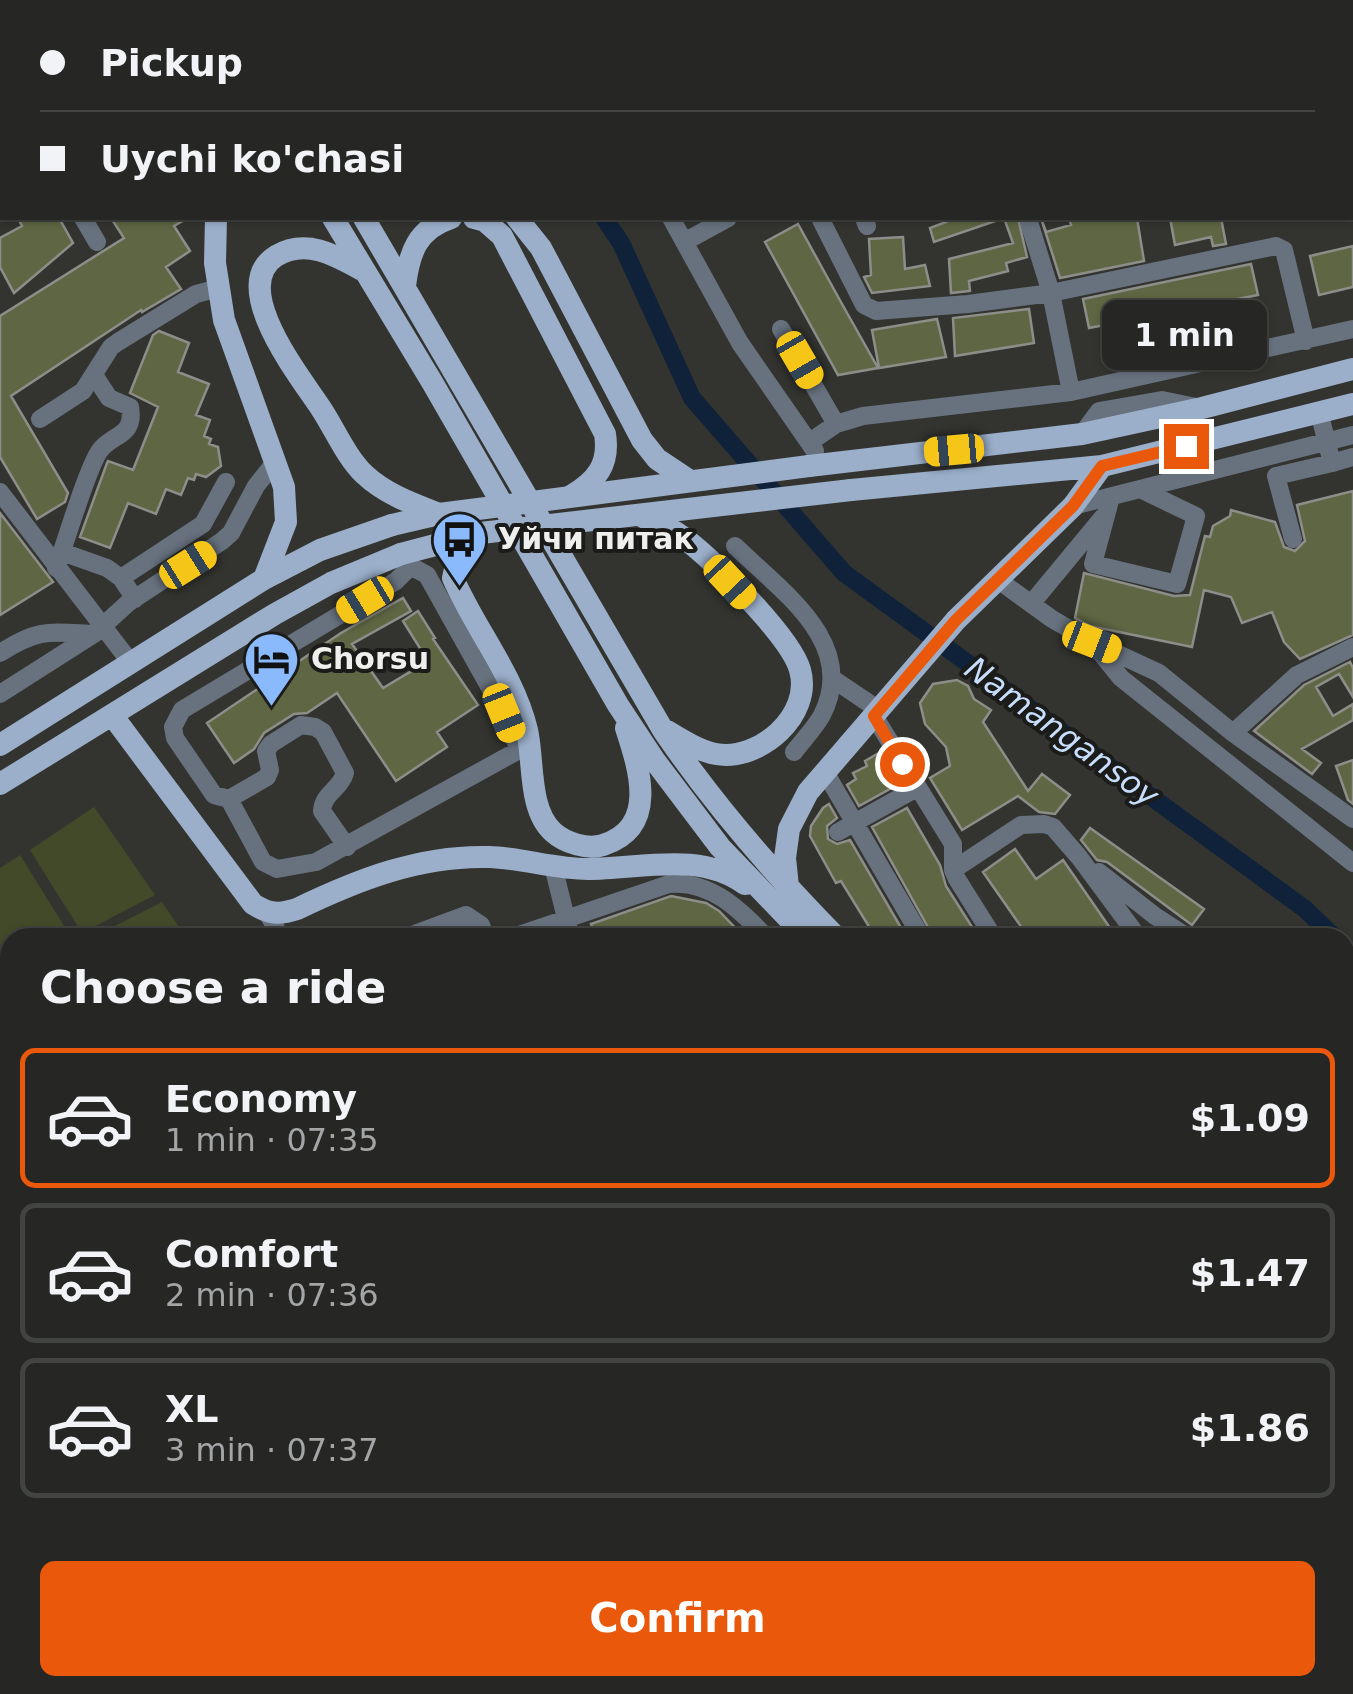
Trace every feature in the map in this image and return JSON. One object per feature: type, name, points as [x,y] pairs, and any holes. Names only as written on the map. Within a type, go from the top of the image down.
[{"type":"main road","points":[[216,220],[215,262],[224,320],[284,487],[286,522],[264,579]]},
{"type":"main road","points":[[334,220],[618,706],[720,847],[784,898]]},
{"type":"main road","points":[[365,220],[664,730],[700,786],[808,928]]},
{"type":"main road","points":[[405,286],[408,262],[417,239],[445,220]]},
{"type":"main road","points":[[481,220],[502,236],[605,434],[607,446],[598,477],[570,496]]},
{"type":"main road","points":[[519,220],[541,248],[642,440],[657,459],[690,481]]},
{"type":"main road","points":[[367,273],[330,252],[306,248],[285,251],[270,261],[261,275],[260,298],[271,331],[363,474],[402,499],[439,514]]},
{"type":"main road","points":[[0,744],[264,579],[334,544],[392,526],[439,514],[570,496],[1082,434],[1353,369]]},
{"type":"main road","points":[[0,784],[332,583],[481,533],[851,490],[1102,466],[1353,404]]},
{"type":"main road","points":[[984,447],[988,478]]},
{"type":"main road","points":[[784,898],[785,858],[796,811],[956,620],[1073,506],[1102,466]]},
{"type":"main road","points":[[643,517],[666,526],[708,559],[794,652],[802,674],[802,692],[790,720],[772,740],[742,754],[716,754],[664,730]]},
{"type":"main road","points":[[481,533],[465,547],[453,578],[521,706],[538,809],[552,832],[584,847],[596,848],[619,840],[638,821],[641,795],[631,744],[618,706]]},
{"type":"main road","points":[[112,715],[253,904],[267,912],[282,914],[373,875],[440,860],[492,856],[589,869],[645,863],[693,865],[731,874],[784,898]]},
{"type":"street","points":[[84,220],[97,242]]},
{"type":"street","points":[[671,220],[740,344],[810,442],[816,465]]},
{"type":"street","points":[[684,242],[724,220]]},
{"type":"street","points":[[821,220],[864,305],[876,312],[1051,293],[1276,246],[1284,250],[1306,341]]},
{"type":"street","points":[[1029,222],[1051,293],[1071,392]]},
{"type":"street","points":[[40,419],[75,398],[118,342],[196,294],[219,288]]},
{"type":"street","points":[[781,328],[836,424]]},
{"type":"street","points":[[810,442],[836,424],[863,416],[1071,392],[1353,328]]},
{"type":"street","points":[[59,560],[99,451],[121,437],[131,416],[130,407],[109,398],[94,376]]},
{"type":"street","points":[[1318,412],[1332,462]]},
{"type":"street","points":[[1073,506],[1109,505],[1140,490],[1353,435]]},
{"type":"street","points":[[1262,458],[1267,477],[1353,457]]},
{"type":"street","points":[[0,694],[222,542],[256,486],[276,462]]},
{"type":"street","points":[[1276,476],[1293,540]]},
{"type":"street","points":[[121,578],[203,524],[226,482]]},
{"type":"street","points":[[1066,560],[1177,584],[1196,516],[1140,490]]},
{"type":"street","points":[[0,492],[59,560],[98,630],[131,663]]},
{"type":"street","points":[[1031,604],[1109,505]]},
{"type":"street","points":[[1092,564],[1109,505]]},
{"type":"street","points":[[735,546],[799,609],[822,638],[832,659],[834,679],[820,719],[794,752]]},
{"type":"street","points":[[59,560],[106,568],[121,578],[134,599]]},
{"type":"street","points":[[229,799],[263,862],[277,870],[316,862],[347,847],[524,742],[427,575],[398,560],[396,581],[176,717],[175,738],[214,795],[229,799],[267,776],[270,770],[266,751],[271,744],[301,726],[316,726],[345,768],[342,782],[326,796],[322,811],[347,847]]},
{"type":"street","points":[[997,578],[1092,642],[1158,674],[1353,819]]},
{"type":"street","points":[[0,654],[33,634],[98,630]]},
{"type":"street","points":[[1092,642],[1121,678],[1353,863]]},
{"type":"street","points":[[1233,733],[1296,675],[1353,648]]},
{"type":"street","points":[[834,679],[876,713],[953,844],[953,870],[988,928]]},
{"type":"street","points":[[825,772],[916,928]]},
{"type":"street","points":[[838,832],[917,788]]},
{"type":"street","points":[[953,870],[1021,825],[1053,827],[1132,928]]},
{"type":"street","points":[[1079,856],[1174,928]]},
{"type":"street","points":[[553,866],[569,928],[669,884],[681,883],[714,892],[745,928]]},
{"type":"street","points":[[267,912],[276,928]]},
{"type":"street","points":[[431,928],[466,915],[481,928]]},
{"type":"green space","points":[[94,807],[155,895],[92,928],[79,928],[30,850]]},
{"type":"green space","points":[[20,855],[65,928],[0,928],[0,868]]},
{"type":"green space","points":[[162,902],[180,928],[111,928]]},
{"type":"building","points":[[19,220],[60,220],[73,243],[14,293],[0,267],[0,238],[22,226]]},
{"type":"building","points":[[112,220],[184,220],[174,226],[190,251],[166,267],[181,289],[141,310],[11,396],[68,493],[65,502],[37,519],[0,457],[0,316],[124,238]]},
{"type":"building","points":[[998,220],[934,242],[930,228],[946,222]]},
{"type":"building","points":[[1005,220],[1018,220],[1027,257],[1006,263],[1008,271],[969,281],[970,291],[951,293],[949,259],[1013,243]]},
{"type":"building","points":[[1042,220],[1046,232],[1071,225],[1070,220],[1137,220],[1144,261],[1060,278]]},
{"type":"building","points":[[1170,220],[1221,220],[1226,244],[1213,246],[1211,237],[1175,245]]},
{"type":"building","points":[[798,224],[878,368],[838,375],[765,242]]},
{"type":"building","points":[[903,237],[905,269],[925,265],[930,286],[872,293],[864,277],[871,275],[869,239]]},
{"type":"building","points":[[1353,246],[1353,287],[1319,295],[1310,256]]},
{"type":"building","points":[[1251,264],[1258,295],[1089,328],[1083,299]]},
{"type":"building","points":[[1029,309],[1034,343],[955,356],[953,318]]},
{"type":"building","points":[[937,319],[946,357],[879,368],[872,330]]},
{"type":"building","points":[[159,331],[189,343],[178,372],[209,384],[196,415],[210,420],[204,436],[211,439],[209,444],[218,447],[221,466],[206,477],[196,474],[194,480],[188,478],[181,495],[166,489],[156,514],[128,503],[110,548],[80,537],[108,461],[133,470],[158,407],[130,393],[153,335]]},
{"type":"building","points":[[1353,491],[1353,635],[1300,659],[1284,642],[1272,612],[1242,623],[1231,597],[1204,590],[1192,647],[1090,626],[1075,618],[1084,573],[1174,596],[1190,595],[1205,536],[1210,537],[1213,526],[1230,516],[1231,510],[1275,522],[1284,547],[1295,551],[1305,541],[1297,505]]},
{"type":"building","points":[[0,513],[53,582],[0,615]]},
{"type":"building","points":[[403,598],[411,611],[352,644],[383,688],[428,661],[403,621],[418,611],[478,705],[437,732],[447,747],[396,781],[337,693],[307,713],[294,714],[264,733],[254,749],[234,763],[207,723],[341,633]]},
{"type":"building","points":[[1350,662],[1353,697],[1339,674],[1316,687],[1333,716],[1353,704],[1353,720],[1302,749],[1321,763],[1312,774],[1254,731],[1304,685]]},
{"type":"building","points":[[957,680],[991,710],[983,722],[1028,791],[1042,774],[1070,795],[1055,814],[1039,812],[1018,796],[962,830],[930,778],[950,766],[946,747],[925,724],[920,703],[933,684]]},
{"type":"building","points":[[879,753],[897,785],[859,806],[847,785],[856,779],[853,773],[867,766],[865,761]]},
{"type":"building","points":[[1353,760],[1353,804],[1336,766]]},
{"type":"building","points":[[829,804],[837,818],[827,826],[828,839],[837,844],[850,840],[901,928],[870,928],[841,881],[836,883],[810,836],[811,826]]},
{"type":"building","points":[[907,808],[940,865],[946,886],[973,928],[928,928],[872,827]]},
{"type":"building","points":[[1090,828],[1204,909],[1192,925],[1107,862],[1097,860],[1081,840]]},
{"type":"building","points":[[1015,849],[1036,879],[1063,860],[1110,928],[1022,928],[983,872]]},
{"type":"building","points":[[671,896],[706,903],[735,928],[593,928],[591,924]]},
{"type":"waterway","name":"Namangansoy","points":[[605,220],[621,243],[692,398],[844,573],[1305,909],[1325,928]]},
{"type":"place","name":"Уйчи питак","points":[[459,588]]},
{"type":"place","name":"Chorsu","points":[[272,708]]},
{"type":"route","points":[[902,764],[874,716],[956,620],[1073,506],[1102,466],[1186,446]]}]
